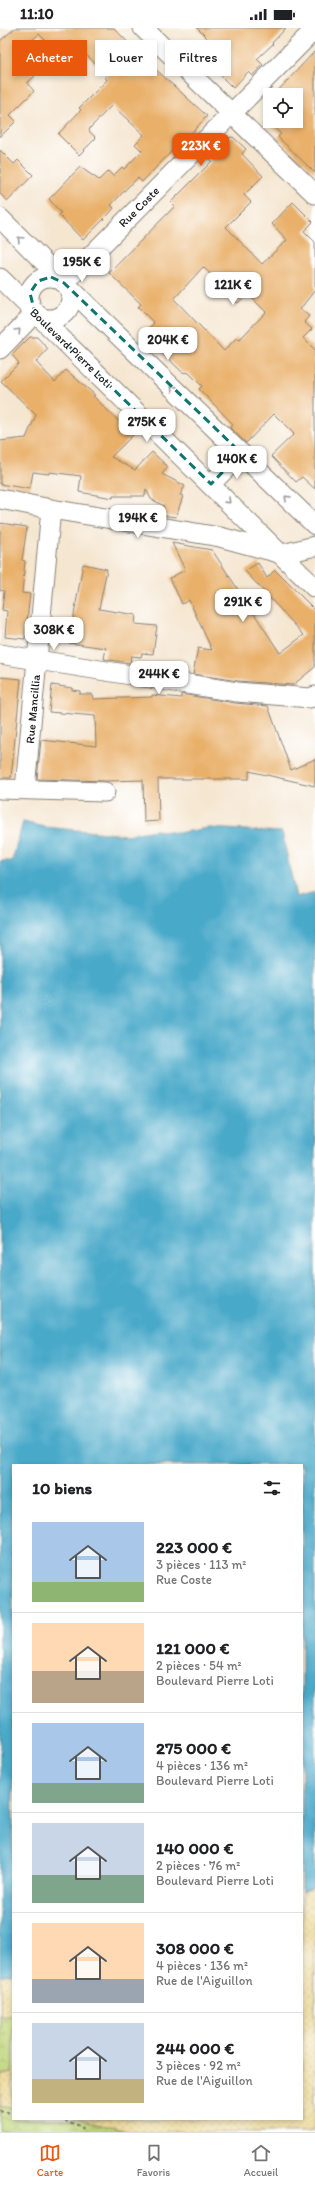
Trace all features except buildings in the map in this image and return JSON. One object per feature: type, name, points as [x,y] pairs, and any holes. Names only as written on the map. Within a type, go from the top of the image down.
[{"type":"street","points":[[143,28],[315,194]]},
{"type":"street","name":"Rue Coste","points":[[64,283],[315,29]]},
{"type":"street","points":[[0,218],[64,283],[315,525]]},
{"type":"street","points":[[52,277],[64,283],[68,288],[70,301],[65,312],[59,316],[47,318],[35,313],[29,300],[33,286],[38,281],[52,277]]},
{"type":"street","name":"Boulevard Pierre Loti","points":[[0,278],[283,554],[315,588]]},
{"type":"street","points":[[0,349],[35,313]]},
{"type":"street","points":[[211,484],[241,453]]},
{"type":"street","points":[[0,499],[220,537],[283,554],[315,546]]},
{"type":"street","name":"Rue Mancillia","points":[[25,789],[51,509]]},
{"type":"street","points":[[0,654],[237,692],[310,698],[315,696]]},
{"type":"street","points":[[0,789],[105,792]]},
{"type":"path","points":[[0,2111],[12,2113]]},
{"type":"path","points":[[62,2120],[81,2126],[85,2132]]},
{"type":"highlighted area","points":[[51,277],[64,283],[241,453],[211,484],[35,313],[30,293],[38,281]]},
{"type":"green space","points":[[0,2016],[12,2016],[12,2073],[0,2075]]},
{"type":"green space","points":[[0,2105],[12,2108],[12,2120],[79,2120],[132,2132],[0,2132]]},
{"type":"sand","points":[[315,1887],[315,2129],[308,2132],[132,2132],[79,2120],[303,2120],[303,1892]]},
{"type":"sand","points":[[12,1973],[12,2016],[0,2016],[0,1976]]},
{"type":"sand","points":[[12,2073],[12,2108],[0,2105],[0,2075]]},
{"type":"water","points":[[23,822],[45,827],[126,835],[155,830],[178,833],[208,828],[282,832],[296,897],[315,892],[315,1887],[303,1892],[303,1464],[12,1464],[12,1973],[0,1976],[0,861],[12,861]]}]
